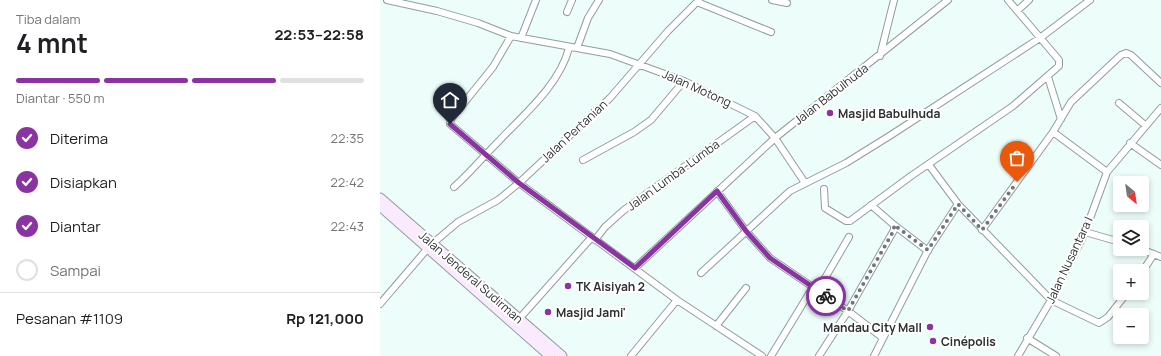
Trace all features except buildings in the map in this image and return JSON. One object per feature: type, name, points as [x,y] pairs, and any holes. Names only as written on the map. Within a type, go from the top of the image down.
[{"type":"street","name":"Jalan Motong","points":[[387,0],[437,11],[478,23],[511,36],[568,48],[577,48],[610,54],[684,81],[755,116],[775,138],[805,183]]},
{"type":"street","points":[[521,38],[536,0]]},
{"type":"street","points":[[567,12],[572,0]]},
{"type":"street","points":[[577,48],[588,18],[599,0]]},
{"type":"street","points":[[772,0],[787,3]]},
{"type":"street","points":[[880,56],[894,0]]},
{"type":"street","name":"Jalan Babulhuda","points":[[635,268],[775,138],[880,56],[948,0]]},
{"type":"street","points":[[824,189],[825,208],[846,221],[852,220],[871,205],[1013,106],[1059,66],[1060,62],[1018,10],[1008,0]]},
{"type":"street","points":[[1018,10],[1029,0]]},
{"type":"street","points":[[701,273],[790,191],[846,163],[875,145],[1040,38],[1090,0]]},
{"type":"street","points":[[698,1],[771,32]]},
{"type":"street","name":"Jalan Pertanian","points":[[380,304],[430,246],[458,222],[498,200],[519,183],[610,98],[668,31],[698,1]]},
{"type":"street","points":[[511,36],[492,67],[449,121],[451,126],[519,183],[593,238],[677,300],[762,356]]},
{"type":"street","points":[[454,187],[543,94],[560,71],[565,61],[568,48]]},
{"type":"street","points":[[982,230],[1053,132],[1071,102],[1114,60],[1124,54],[1131,55],[1161,83]]},
{"type":"street","points":[[1048,76],[1061,119]]},
{"type":"street","points":[[583,160],[651,120],[684,81]]},
{"type":"street","points":[[1119,103],[1145,125]]},
{"type":"street","name":"Jalan Nusantara I","points":[[1018,356],[1027,338],[1051,300],[1085,232],[1107,172],[1145,125],[1161,108]]},
{"type":"street","name":"Jalan Lumba-Lumba","points":[[519,319],[593,238],[624,210],[755,116]]},
{"type":"street","points":[[1053,132],[1107,172]]},
{"type":"street","points":[[1130,143],[1161,166]]},
{"type":"street","points":[[929,164],[958,204],[1051,300],[1100,323],[1108,317],[1121,300]]},
{"type":"street","points":[[717,191],[746,231],[770,258],[848,311],[883,338]]},
{"type":"street","name":"Jalan Jenderal Sudirman","points":[[380,198],[503,316],[562,356]]},
{"type":"street","points":[[874,356],[928,250],[958,204]]},
{"type":"street","points":[[871,205],[894,226],[928,250]]},
{"type":"street","name":"Jalan Jenderal Sudirman","points":[[380,206],[519,319],[537,338],[550,356]]},
{"type":"street","points":[[821,355],[848,311],[894,226]]},
{"type":"street","points":[[1085,232],[1113,240]]},
{"type":"street","points":[[771,356],[849,237]]},
{"type":"street","points":[[1149,252],[1161,257]]},
{"type":"street","points":[[1147,264],[1154,254]]},
{"type":"street","points":[[716,326],[746,288]]},
{"type":"street","points":[[631,356],[677,300]]},
{"type":"street","points":[[1027,338],[1056,356]]},
{"type":"way so far","points":[[826,296],[848,311],[894,230],[894,225],[928,250],[958,204],[982,230],[1017,182]]},
{"type":"place","name":"Masjid Babulhuda","points":[[830,113]]},
{"type":"place","name":"TK Aisiyah 2","points":[[568,286]]},
{"type":"place","name":"Masjid Jami'","points":[[548,312]]},
{"type":"place","name":"Mandau City Mall","points":[[930,327]]},
{"type":"place","name":"Cinépolis","points":[[933,341]]},
{"type":"route","points":[[450,124],[519,183],[635,268],[717,191],[746,231],[770,258],[803,282],[826,296]]}]
